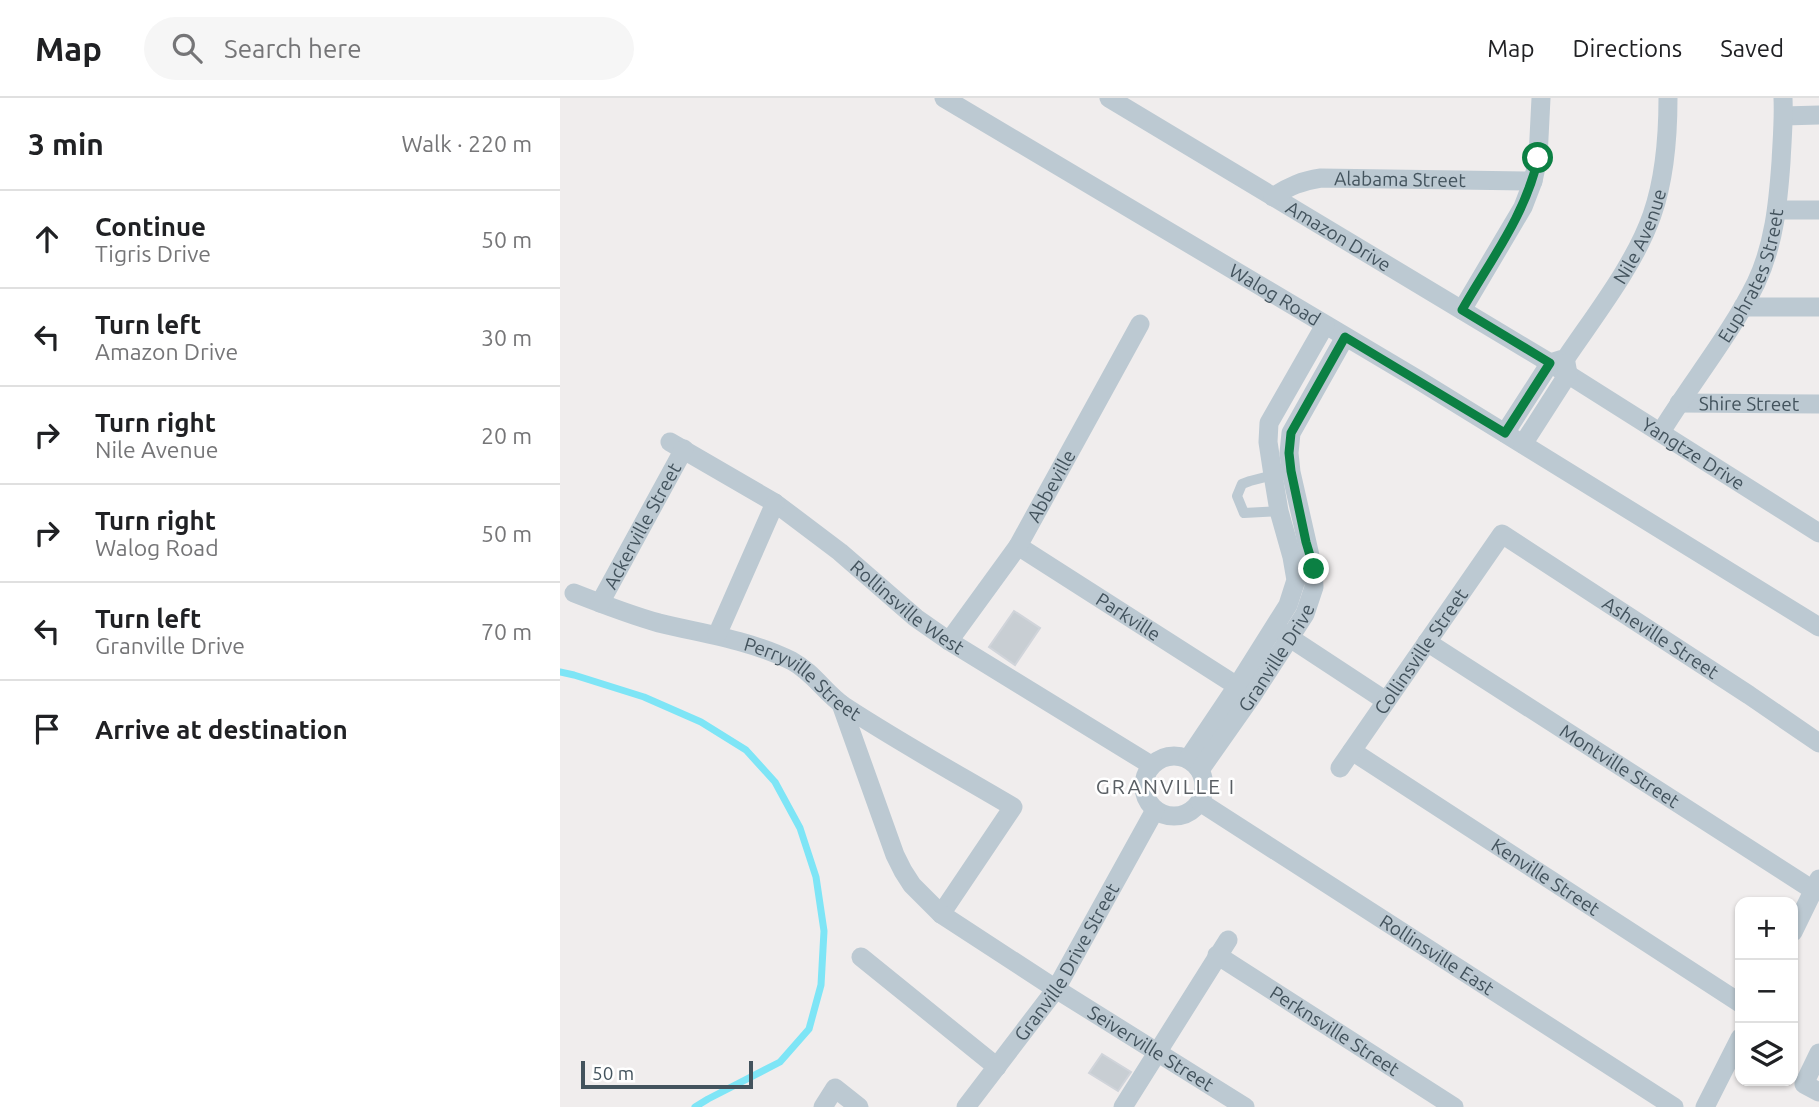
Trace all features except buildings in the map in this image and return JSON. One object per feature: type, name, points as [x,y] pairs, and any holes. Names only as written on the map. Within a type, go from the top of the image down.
[{"type":"street","name":"Walog Road","points":[[944,98],[1505,433],[1819,627]]},
{"type":"street","points":[[1462,310],[1523,206],[1533,181],[1538,158],[1541,98]]},
{"type":"street","name":"Nile Avenue","points":[[1505,433],[1561,365],[1634,253],[1652,216],[1662,173],[1668,129],[1668,98]]},
{"type":"street","name":"Amazon Drive","points":[[1124,101],[1273,197],[1462,310],[1561,365]]},
{"type":"street","points":[[1784,107],[1819,116]]},
{"type":"street","name":"Euphrates Street","points":[[1661,432],[1743,307],[1757,280],[1769,248],[1777,210],[1784,107]]},
{"type":"street","name":"Alabama Street","points":[[1273,197],[1303,181],[1321,178],[1533,181]]},
{"type":"street","points":[[1777,210],[1819,210]]},
{"type":"street","points":[[1743,307],[1819,307]]},
{"type":"street","name":"Abbeville","points":[[949,641],[1018,546],[1140,324]]},
{"type":"street","name":"Granville Drive","points":[[1194,764],[1282,633],[1296,580],[1289,510],[1282,473],[1268,442],[1269,423],[1325,325]]},
{"type":"street","name":"Granville Drive","points":[[1282,473],[1289,453],[1291,433],[1345,337]]},
{"type":"street","name":"Nile Avenue","points":[[1523,444],[1561,365]]},
{"type":"street","name":"Yangtze Drive","points":[[1561,365],[1661,432],[1816,527]]},
{"type":"street","name":"Shire Street","points":[[1679,403],[1819,404]]},
{"type":"street","name":"Rollinsville West","points":[[677,445],[775,503],[840,552],[916,618],[949,641],[1152,765]]},
{"type":"street","name":"Ackerville Street","points":[[600,603],[677,445]]},
{"type":"street","points":[[717,635],[775,503]]},
{"type":"street","name":"Collinsville Street","points":[[1340,768],[1502,534]]},
{"type":"street","name":"Asheville Street","points":[[1502,534],[1819,743]]},
{"type":"street","name":"Parkville","points":[[1018,546],[1237,686]]},
{"type":"street","name":"Perryville Street","points":[[574,593],[658,622],[756,647],[793,662],[813,676],[841,704],[1013,807],[941,914]]},
{"type":"street","name":"Granville Drive","points":[[1194,764],[1237,686],[1282,633]]},
{"type":"street","points":[[1282,633],[1386,701]]},
{"type":"street","name":"Montville Street","points":[[1427,642],[1816,884]]},
{"type":"street","name":"Seiverville Street","points":[[841,704],[895,855],[912,885],[941,914],[1244,1107]]},
{"type":"street","name":"Kenville Street","points":[[1352,751],[1735,1000]]},
{"type":"street","points":[[1180,756],[1194,764],[1204,786],[1200,802],[1179,816],[1155,810],[1143,788],[1152,765],[1165,757],[1180,756]]},
{"type":"street","name":"Rollinsville East","points":[[1200,802],[1674,1107]]},
{"type":"street","name":"Granville Drive Street","points":[[966,1107],[1056,989],[1155,810]]},
{"type":"street","points":[[1798,922],[1816,884]]},
{"type":"street","name":"Perknsville Street","points":[[1157,1051],[1222,948],[1454,1107]]},
{"type":"street","points":[[861,957],[997,1067]]},
{"type":"street","points":[[1705,1107],[1735,1048]]},
{"type":"street","points":[[1123,1107],[1157,1051]]},
{"type":"street","points":[[1811,1088],[1819,1053]]},
{"type":"street","points":[[823,1107],[835,1088],[859,1107]]},
{"type":"lane","points":[[1282,473],[1242,484],[1237,496],[1244,513],[1289,510]]},
{"type":"waterway","points":[[560,672],[644,697],[701,722],[746,750],[775,782],[800,828],[816,877],[824,931],[821,985],[809,1029],[780,1062],[695,1107]]},
{"type":"district","name":"GRANVILLE I","points":[[1166,787]]},
{"type":"route","points":[[1314,569],[1291,471],[1291,433],[1345,337],[1505,433],[1550,363],[1462,310],[1523,206],[1538,158]]}]
